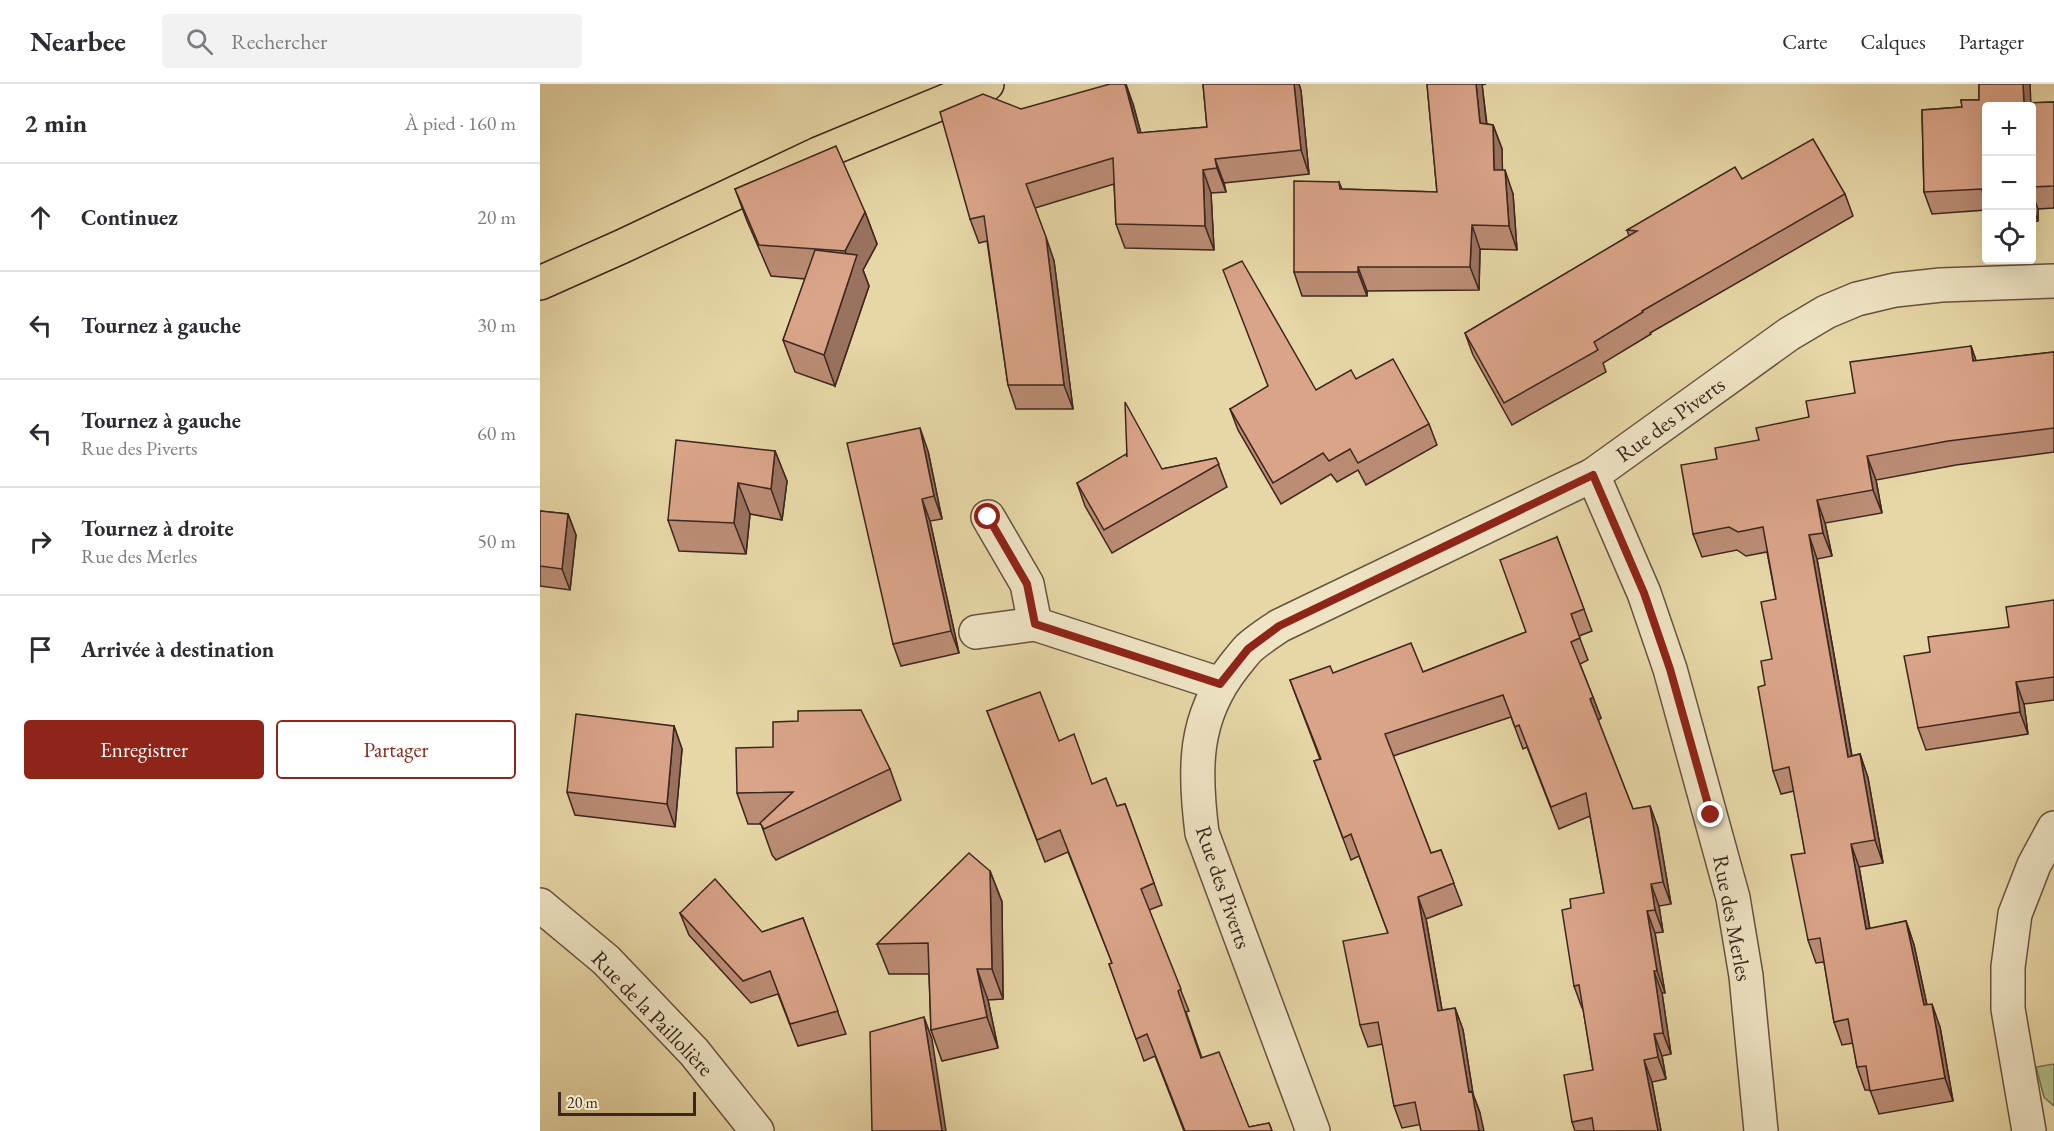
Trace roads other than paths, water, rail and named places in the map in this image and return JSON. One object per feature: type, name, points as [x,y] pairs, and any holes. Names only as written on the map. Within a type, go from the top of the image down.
[{"type":"main road","points":[[540,283],[818,154],[987,84]]},
{"type":"street","name":"Rue des Piverts","points":[[1313,1131],[1202,833],[1197,793],[1198,747],[1208,712],[1220,684],[1248,649],[1279,626],[1593,475],[1789,334],[1826,312],[1857,299],[1895,290],[1941,285],[2054,281]]},
{"type":"street","name":"Rue des Merles","points":[[1593,475],[1644,593],[1670,669],[1733,898],[1746,976],[1761,1131]]},
{"type":"street","points":[[988,517],[1027,584],[1035,624]]},
{"type":"street","points":[[976,632],[1035,624],[1220,684]]},
{"type":"street","points":[[2030,1131],[2008,1009],[2008,967],[2015,914],[2034,865],[2054,828]]},
{"type":"street","name":"Rue de la Paillolière","points":[[540,905],[606,960],[686,1043],[757,1131]]}]
